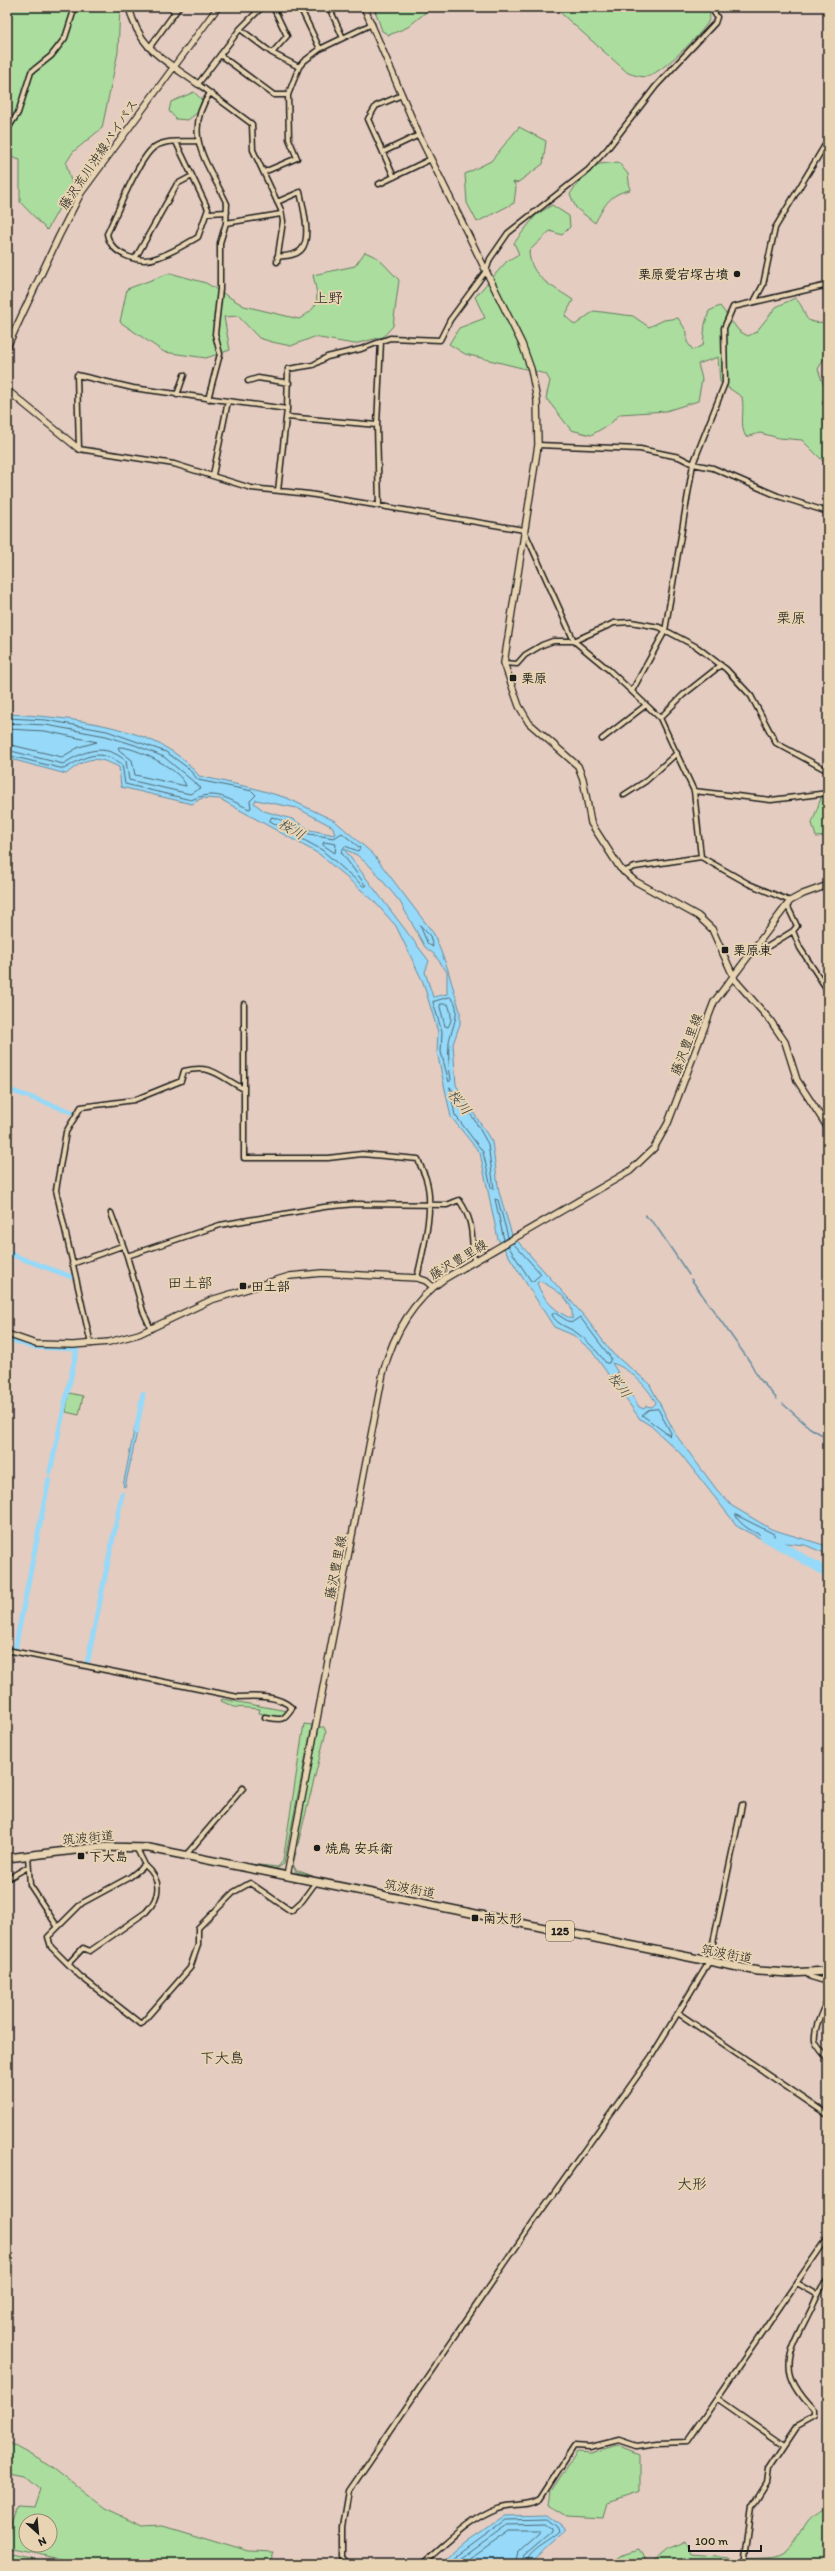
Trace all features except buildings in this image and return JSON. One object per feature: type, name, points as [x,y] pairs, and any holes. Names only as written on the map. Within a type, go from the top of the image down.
[{"type":"highway","name":"筑波街道","points":[[7,1858],[101,1847],[136,1847],[758,1971],[806,1973],[828,1971]]},
{"type":"street","points":[[7,130],[18,113],[30,72],[51,56],[65,38],[75,7]]},
{"type":"street","points":[[129,7],[139,36],[149,48],[252,124],[253,150],[282,214],[282,233],[277,260],[301,251],[305,244],[306,217],[300,192],[277,202]]},
{"type":"street","points":[[170,7],[175,13]]},
{"type":"street","points":[[149,48],[179,7]]},
{"type":"street","name":"藤沢荒川沖線バイパス","points":[[7,347],[59,236],[81,194],[173,66],[218,7]]},
{"type":"street","points":[[198,84],[240,29],[262,7]]},
{"type":"street","points":[[272,53],[287,36],[273,7]]},
{"type":"street","points":[[300,7],[320,49]]},
{"type":"street","points":[[329,7],[343,38]]},
{"type":"street","points":[[364,7],[419,135],[522,344],[531,369],[538,417],[538,445],[504,663],[523,716],[578,766],[583,779],[590,823],[623,872],[706,923],[715,935],[732,976],[782,1036],[797,1080],[828,1128]]},
{"type":"street","points":[[278,491],[288,409],[288,369],[313,365],[327,357],[399,337],[440,340],[450,320],[486,271],[490,258],[508,233],[576,180],[608,148],[656,86],[714,23],[717,17],[713,11],[715,7]]},
{"type":"street","points":[[264,172],[297,158],[289,139],[288,95],[302,62],[320,49],[372,24]]},
{"type":"street","points":[[240,29],[272,53],[299,67]]},
{"type":"street","points":[[220,55],[274,95],[288,95]]},
{"type":"street","points":[[208,399],[220,354],[215,334],[220,289],[220,243],[228,212],[227,204],[200,150],[198,141],[197,120],[200,108],[210,93]]},
{"type":"street","points":[[394,177],[368,119],[376,106],[402,95]]},
{"type":"street","points":[[382,152],[419,135]]},
{"type":"street","points":[[755,300],[763,285],[775,228],[828,140]]},
{"type":"street","points":[[176,142],[208,213],[198,237],[160,257],[150,260],[123,255],[114,249],[108,242],[107,234],[141,164],[150,150],[156,145],[176,142],[198,141]]},
{"type":"street","points":[[379,184],[431,159]]},
{"type":"street","points":[[136,258],[177,184],[192,176]]},
{"type":"street","points":[[208,213],[228,212]]},
{"type":"street","points":[[226,223],[282,214]]},
{"type":"street","points":[[632,691],[664,631],[693,464],[725,383],[724,328],[733,307],[755,300],[805,292],[828,285]]},
{"type":"street","points":[[379,506],[377,425],[381,341]]},
{"type":"street","points":[[79,449],[77,375],[177,395],[288,409]]},
{"type":"street","points":[[177,395],[184,375]]},
{"type":"street","points":[[248,381],[258,378],[289,383]]},
{"type":"street","points":[[7,390],[79,449],[174,464],[251,488],[379,506],[524,530]]},
{"type":"street","points":[[213,475],[228,401]]},
{"type":"street","points":[[286,417],[377,425]]},
{"type":"street","points":[[538,445],[640,449],[679,457],[693,464],[713,468],[778,496],[828,512]]},
{"type":"street","points":[[524,530],[574,641],[632,691],[660,718],[694,791],[701,857]]},
{"type":"street","points":[[504,663],[517,664],[525,655],[553,641],[574,641],[614,623],[648,623],[697,647],[721,666],[751,696],[776,743],[828,771]]},
{"type":"street","points":[[660,718],[682,695],[721,666]]},
{"type":"street","points":[[602,739],[646,705]]},
{"type":"street","points":[[624,795],[646,781],[677,753]]},
{"type":"street","points":[[694,791],[771,800],[828,793]]},
{"type":"street","points":[[623,872],[635,867],[701,857],[788,903],[797,926],[793,931],[764,949],[758,949],[755,946]]},
{"type":"street","name":"藤沢豊里線","points":[[286,1876],[388,1354],[405,1319],[417,1302],[433,1287],[603,1188],[637,1166],[661,1138],[705,1023],[720,991],[788,903],[803,894],[828,886]]},
{"type":"street","points":[[793,931],[800,948],[828,991]]},
{"type":"street","points":[[244,1004],[244,1158],[328,1158],[362,1154],[418,1159],[426,1179],[428,1206],[425,1244],[417,1278]]},
{"type":"street","points":[[91,1344],[56,1190],[66,1132],[81,1107],[134,1100],[146,1094],[174,1085],[181,1081],[184,1072],[197,1068],[210,1068],[244,1089]]},
{"type":"street","points":[[127,1256],[220,1225],[324,1207],[355,1204],[447,1206],[460,1200],[469,1213],[472,1225],[476,1261]]},
{"type":"street","points":[[111,1213],[127,1256],[143,1311],[152,1329]]},
{"type":"street","points":[[72,1264],[122,1246]]},
{"type":"street","points":[[7,1334],[36,1344],[91,1344],[122,1340],[152,1329],[212,1300],[290,1276],[322,1273],[417,1278],[426,1281],[433,1287]]},
{"type":"street","points":[[7,1650],[238,1697],[258,1696],[283,1702],[292,1708],[286,1718],[281,1720],[265,1717]]},
{"type":"street","points":[[186,1856],[209,1831],[238,1792],[243,1788]]},
{"type":"street","points":[[349,2564],[343,2557],[343,2526],[349,2491],[554,2192],[651,2057],[709,1962],[742,1806]]},
{"type":"street","points":[[68,1964],[83,1948],[90,1951],[123,1926],[146,1912],[154,1904],[158,1895],[158,1888],[154,1875],[145,1865],[136,1847]]},
{"type":"street","points":[[28,1856],[30,1885],[57,1926]]},
{"type":"street","points":[[145,1865],[130,1877],[82,1903],[57,1926],[48,1937],[48,1942],[87,1982],[141,2024],[190,1968],[198,1945],[198,1928],[234,1892],[250,1883],[291,1911],[302,1901],[316,1882]]},
{"type":"street","points":[[7,1879],[28,1867]]},
{"type":"street","name":"筑波街道","points":[[806,1973],[811,1978],[828,1982]]},
{"type":"street","points":[[828,1999],[819,2015],[815,2038],[819,2048],[828,2059]]},
{"type":"street","points":[[678,2013],[828,2115]]},
{"type":"street","points":[[421,2564],[468,2524],[491,2511],[508,2505],[537,2501],[574,2446],[591,2447],[619,2440],[637,2446],[658,2443],[687,2442],[828,2237]]},
{"type":"street","points":[[744,2564],[752,2506],[767,2482],[769,2469],[797,2427],[815,2417],[815,2412],[791,2378],[788,2361],[818,2295],[828,2279]]},
{"type":"street","points":[[797,2283],[818,2295]]},
{"type":"street","points":[[718,2399],[784,2445]]},
{"type":"green space","points":[[7,7],[47,7],[56,10],[60,7],[120,7],[118,52],[102,128],[73,152],[66,163],[72,185],[47,230],[20,202],[20,160],[7,156]]},
{"type":"green space","points":[[374,7],[432,7],[408,27],[389,35],[382,31]]},
{"type":"green space","points":[[554,7],[711,7],[708,22],[690,44],[656,73],[644,77],[628,73]]},
{"type":"green space","points":[[194,92],[202,100],[198,112],[188,120],[176,119],[169,111],[171,102]]},
{"type":"green space","points":[[519,127],[546,141],[543,164],[517,183],[513,182],[516,187],[514,203],[477,222],[467,203],[465,174],[491,161]]},
{"type":"green space","points":[[618,162],[628,174],[630,190],[612,197],[595,223],[576,208],[570,194],[585,173],[585,169],[600,164]]},
{"type":"green space","points":[[552,205],[569,216],[570,227],[562,235],[550,231],[529,251],[530,260],[538,275],[573,300],[565,316],[575,325],[594,311],[633,316],[649,327],[664,320],[678,318],[687,332],[687,342],[693,350],[703,345],[705,324],[709,311],[720,306],[739,331],[748,336],[756,332],[776,307],[795,298],[803,308],[808,320],[812,322],[828,322],[828,352],[818,369],[826,392],[822,404],[828,408],[828,420],[824,424],[828,434],[828,466],[802,440],[779,438],[760,433],[746,437],[742,423],[742,397],[720,382],[718,357],[698,364],[702,379],[698,401],[666,411],[620,414],[610,424],[591,435],[571,430],[546,398],[550,381],[546,374],[465,354],[449,344],[459,328],[485,318],[475,297],[507,261],[519,254],[514,243],[536,215]]},
{"type":"green space","points":[[365,252],[378,258],[399,280],[393,326],[383,337],[354,344],[314,337],[291,346],[259,338],[238,316],[224,317],[230,350],[206,358],[164,352],[120,322],[127,289],[170,273],[206,283],[244,306],[299,319],[312,310],[315,305],[317,296],[313,275],[355,266]]},
{"type":"green space","points":[[822,795],[828,795],[828,836],[816,837],[812,823]]},
{"type":"green space","points":[[69,1393],[83,1396],[79,1415],[66,1412]]},
{"type":"green space","points":[[222,1699],[287,1711],[281,1718],[259,1713],[260,1709],[234,1707],[221,1701]]},
{"type":"green space","points":[[304,1724],[312,1725],[284,1864],[276,1869],[250,1864],[278,1867],[283,1861]]},
{"type":"green space","points":[[319,1727],[324,1727],[326,1732],[293,1864],[296,1870],[313,1876],[296,1872],[292,1864]]},
{"type":"green space","points":[[7,2442],[49,2465],[105,2509],[142,2526],[163,2525],[249,2551],[274,2552],[269,2564],[207,2562],[203,2564],[75,2564],[67,2560],[32,2553],[58,2553],[58,2513],[18,2513],[18,2550],[7,2548],[10,2527],[17,2506],[34,2507],[40,2489],[25,2476],[10,2473],[7,2476]]},
{"type":"green space","points":[[618,2445],[640,2454],[640,2491],[607,2502],[603,2518],[567,2516],[549,2505],[551,2491],[577,2452],[592,2453]]},
{"type":"green space","points":[[828,2507],[828,2564],[748,2564],[746,2559],[770,2558],[782,2554],[795,2542],[812,2515],[819,2510]]},
{"type":"green space","points":[[684,2541],[689,2554],[731,2557],[733,2564],[649,2564],[667,2549]]},
{"type":"green space","points":[[639,2549],[647,2564],[609,2564],[620,2555]]},
{"type":"green space","points":[[7,2553],[57,2564],[7,2564]]},
{"type":"water","points":[[7,714],[84,721],[111,727],[138,735],[162,745],[183,759],[199,776],[253,788],[287,798],[335,821],[373,854],[434,934],[447,967],[460,1011],[460,1024],[453,1044],[456,1085],[492,1142],[499,1192],[512,1235],[585,1317],[613,1354],[649,1383],[676,1435],[717,1490],[732,1506],[771,1529],[827,1546],[828,1558],[827,1554],[805,1545],[766,1541],[738,1527],[680,1453],[651,1426],[640,1419],[591,1350],[573,1335],[554,1327],[498,1239],[480,1153],[451,1117],[437,1052],[438,1032],[423,982],[396,926],[374,901],[319,854],[220,799],[202,798],[192,804],[121,787],[119,767],[97,759],[85,761],[66,774],[7,758]],"holes":[[[256,800],[297,808],[333,827],[335,835],[310,830],[292,819],[264,811],[254,803]],[[344,849],[357,855],[372,868],[400,902],[425,947],[434,954],[447,972],[447,994],[433,997],[425,972],[429,961]],[[540,1281],[563,1296],[570,1306],[572,1319],[555,1309],[546,1300],[537,1283]],[[612,1363],[625,1369],[637,1379],[653,1397],[656,1403],[652,1407],[646,1406],[644,1409],[639,1407]]]},
{"type":"water","points":[[135,1426],[138,1427],[125,1487],[123,1486]]},
{"type":"water","points":[[548,2515],[560,2524],[564,2533],[529,2564],[439,2564],[464,2543],[504,2516]]},
{"type":"waterway","points":[[7,1089],[72,1112]]},
{"type":"waterway","points":[[645,1215],[656,1226],[689,1275]]},
{"type":"waterway","points":[[7,1253],[72,1277]]},
{"type":"waterway","points":[[691,1279],[750,1362],[758,1377],[777,1399]]},
{"type":"waterway","points":[[7,1338],[32,1347],[77,1349],[50,1472]]},
{"type":"waterway","points":[[136,1432],[143,1394]]},
{"type":"waterway","points":[[783,1404],[810,1428],[828,1438]]},
{"type":"waterway","points":[[15,1649],[49,1479]]},
{"type":"waterway","points":[[87,1664],[122,1494]]},
{"type":"waterway","name":"桜川","points":[[764,1536],[828,1573]]},
{"type":"place","name":"栗原愛宕塚古墳","points":[[737,274]]},
{"type":"place","name":"栗原","points":[[513,678]]},
{"type":"place","name":"栗原東","points":[[725,950]]},
{"type":"place","name":"田土部","points":[[243,1286]]},
{"type":"place","name":"焼鳥 安兵衛","points":[[317,1848]]},
{"type":"place","name":"下大島","points":[[81,1856]]},
{"type":"place","name":"南大形","points":[[475,1918]]},
{"type":"district","name":"上野","points":[[328,298]]},
{"type":"district","name":"栗原","points":[[791,618]]},
{"type":"district","name":"田土部","points":[[190,1283]]},
{"type":"district","name":"下大島","points":[[222,2058]]},
{"type":"district","name":"大形","points":[[692,2184]]}]
